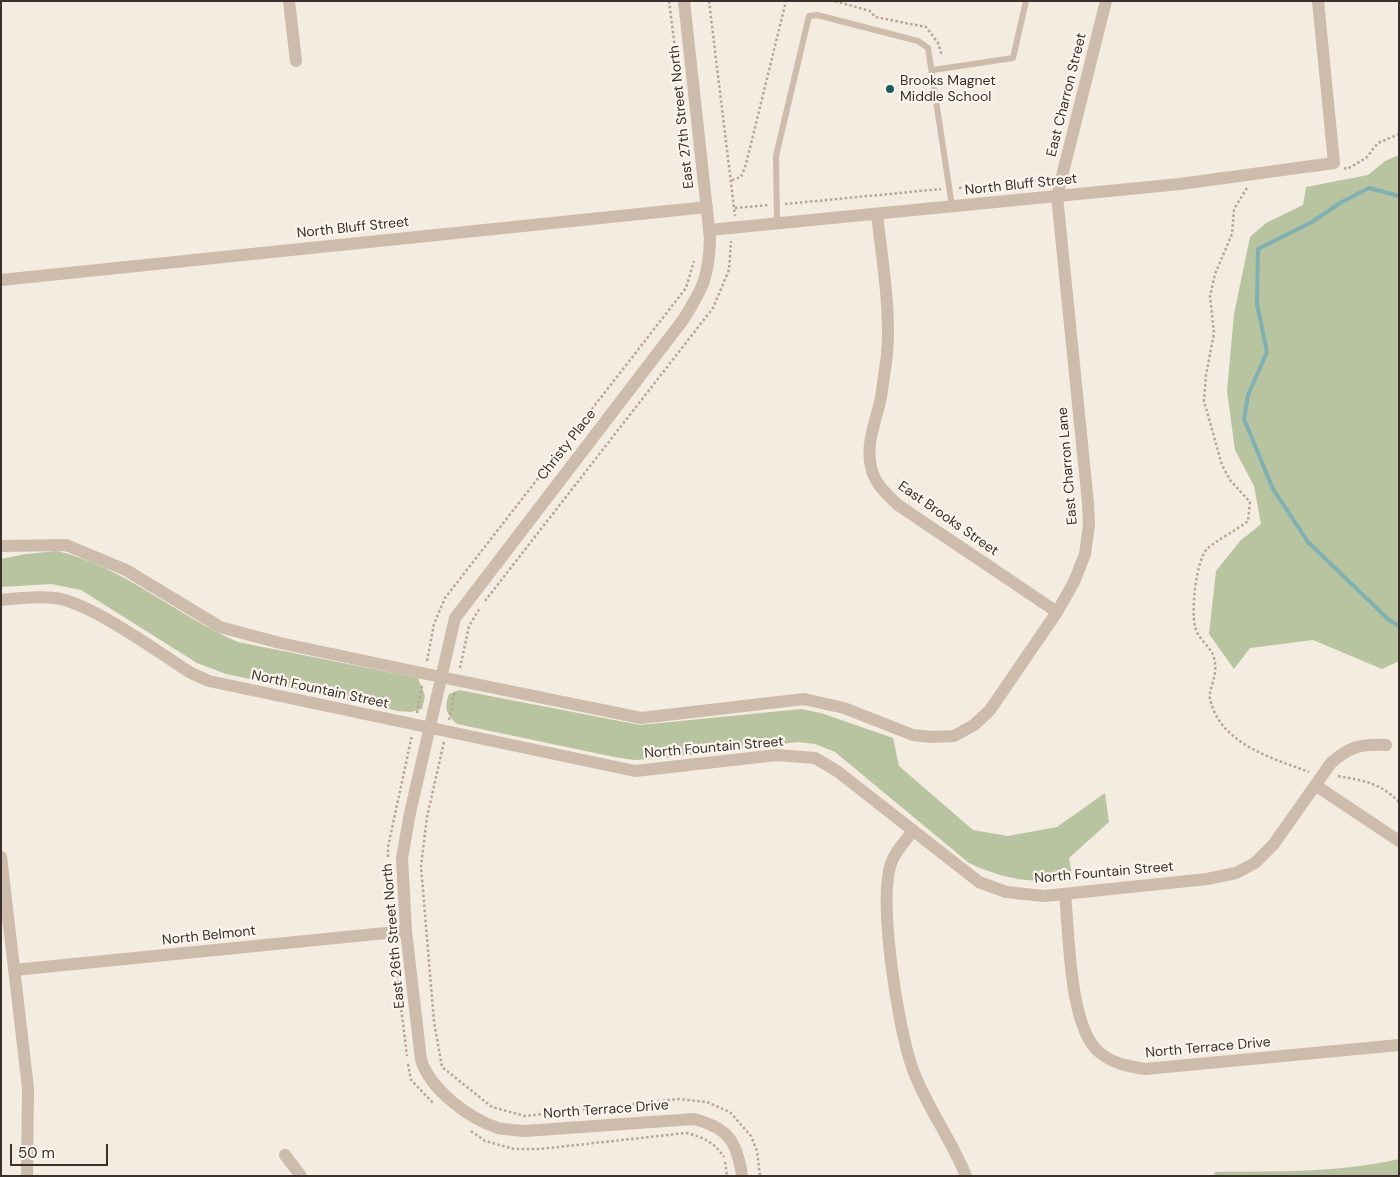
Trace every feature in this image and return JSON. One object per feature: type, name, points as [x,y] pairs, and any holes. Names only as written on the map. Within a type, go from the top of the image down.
[{"type":"street","points":[[289,1],[296,62]]},
{"type":"street","name":"East 27th Street North","points":[[684,1],[709,230]]},
{"type":"street","name":"East Charron Street","points":[[1056,196],[1106,1]]},
{"type":"street","points":[[1318,1],[1334,163]]},
{"type":"street","name":"North Bluff Street","points":[[709,230],[1180,184],[1334,163]]},
{"type":"street","name":"East Charron Lane","points":[[458,680],[641,718],[804,700],[844,708],[913,735],[954,736],[974,725],[990,710],[1057,612],[1074,582],[1085,554],[1089,525],[1056,196]]},
{"type":"street","name":"North Bluff Street","points":[[1,280],[707,207]]},
{"type":"street","name":"East Brooks Street","points":[[877,214],[886,297],[887,353],[881,398],[870,441],[870,460],[873,475],[882,490],[898,504],[1057,612]]},
{"type":"street","name":"Christy Place","points":[[441,677],[455,618],[683,320],[702,290],[709,263],[709,230]]},
{"type":"street","points":[[1,546],[66,545],[126,570],[220,627],[280,643],[458,680]]},
{"type":"street","name":"North Fountain Street","points":[[1,600],[32,597],[57,598],[86,608],[191,673],[209,681],[635,771],[776,755],[815,758],[837,771],[979,882],[1006,892],[1044,896],[1207,879],[1236,873],[1255,863],[1273,845],[1313,779],[1342,752],[1363,744],[1386,745]]},
{"type":"street","name":"East 26th Street North","points":[[441,677],[402,858],[406,931],[421,1060],[425,1073],[434,1084],[472,1115]]},
{"type":"street","points":[[1313,779],[1399,841]]},
{"type":"street","points":[[914,830],[892,860],[886,880],[886,907],[898,1013],[912,1067],[966,1176]]},
{"type":"street","points":[[1,857],[2,879],[28,1088],[27,1176]]},
{"type":"street","name":"North Terrace Drive","points":[[1065,894],[1078,1013],[1085,1033],[1099,1052],[1119,1064],[1145,1069],[1399,1045]]},
{"type":"street","name":"North Belmont","points":[[14,970],[406,931]]},
{"type":"street","name":"North Terrace Drive","points":[[472,1115],[499,1128],[525,1132],[694,1119],[713,1124],[728,1136],[735,1147],[742,1176]]},
{"type":"street","points":[[285,1156],[301,1176]]},
{"type":"lane","points":[[933,70],[1013,58],[1026,1]]},
{"type":"lane","points":[[777,224],[776,156],[809,16],[817,15],[843,20],[918,41],[928,48],[933,70],[952,206]]},
{"type":"path","points":[[669,1],[678,78]]},
{"type":"path","points":[[710,1],[735,208],[729,270],[713,308],[480,608],[470,626],[428,817],[421,866],[434,1022],[442,1067],[492,1107],[525,1116],[679,1099],[707,1102],[730,1112],[751,1136],[760,1176]]},
{"type":"path","points":[[732,180],[741,177],[746,164],[786,1]]},
{"type":"path","points":[[835,1],[870,11],[875,17],[926,27],[938,43],[942,56]]},
{"type":"path","points":[[1334,163],[1347,169],[1366,158],[1378,143],[1399,134]]},
{"type":"path","points":[[735,208],[1050,179]]},
{"type":"path","points":[[1250,186],[1234,209],[1232,234],[1215,274],[1210,296],[1214,333],[1206,375],[1204,401],[1222,465],[1230,480],[1250,502],[1248,521],[1207,549],[1198,568],[1194,626],[1214,656],[1217,672],[1210,697],[1220,722],[1245,746],[1313,779]]},
{"type":"path","points":[[389,866],[388,847],[434,624],[445,598],[686,288],[695,258]]},
{"type":"path","points":[[1333,776],[1374,783],[1399,802]]},
{"type":"path","points":[[396,968],[404,1042],[411,1080],[439,1108]]},
{"type":"path","points":[[469,1130],[485,1141],[514,1149],[540,1149],[686,1134],[704,1138],[717,1146],[725,1158],[727,1176]]},
{"type":"green space","points":[[1399,155],[1399,661],[1382,669],[1313,640],[1250,648],[1234,669],[1209,634],[1216,571],[1240,541],[1261,524],[1254,486],[1235,450],[1227,391],[1234,314],[1250,237],[1266,223],[1303,205],[1306,187],[1368,175],[1385,161]]},
{"type":"green space","points":[[57,551],[82,558],[105,568],[193,619],[238,642],[418,678],[425,696],[422,709],[411,712],[398,711],[226,674],[197,663],[81,590],[51,584],[1,587],[1,559]]},
{"type":"green space","points":[[459,690],[640,725],[801,709],[821,713],[893,738],[899,766],[973,830],[1008,836],[1057,827],[1105,793],[1109,822],[1069,858],[1073,881],[1044,881],[1008,877],[969,863],[835,752],[815,744],[798,742],[655,759],[634,760],[614,757],[457,724],[448,714],[447,703],[449,694]]},
{"type":"green space","points":[[1399,1159],[1399,1176],[1213,1176],[1215,1172],[1354,1167]]},
{"type":"waterway","points":[[1399,196],[1369,188],[1340,203],[1312,222],[1258,249],[1257,304],[1267,352],[1248,395],[1244,419],[1273,489],[1308,542],[1389,620],[1399,626]]},
{"type":"place","name":"Brooks Magnet Middle School","points":[[890,89]]}]
